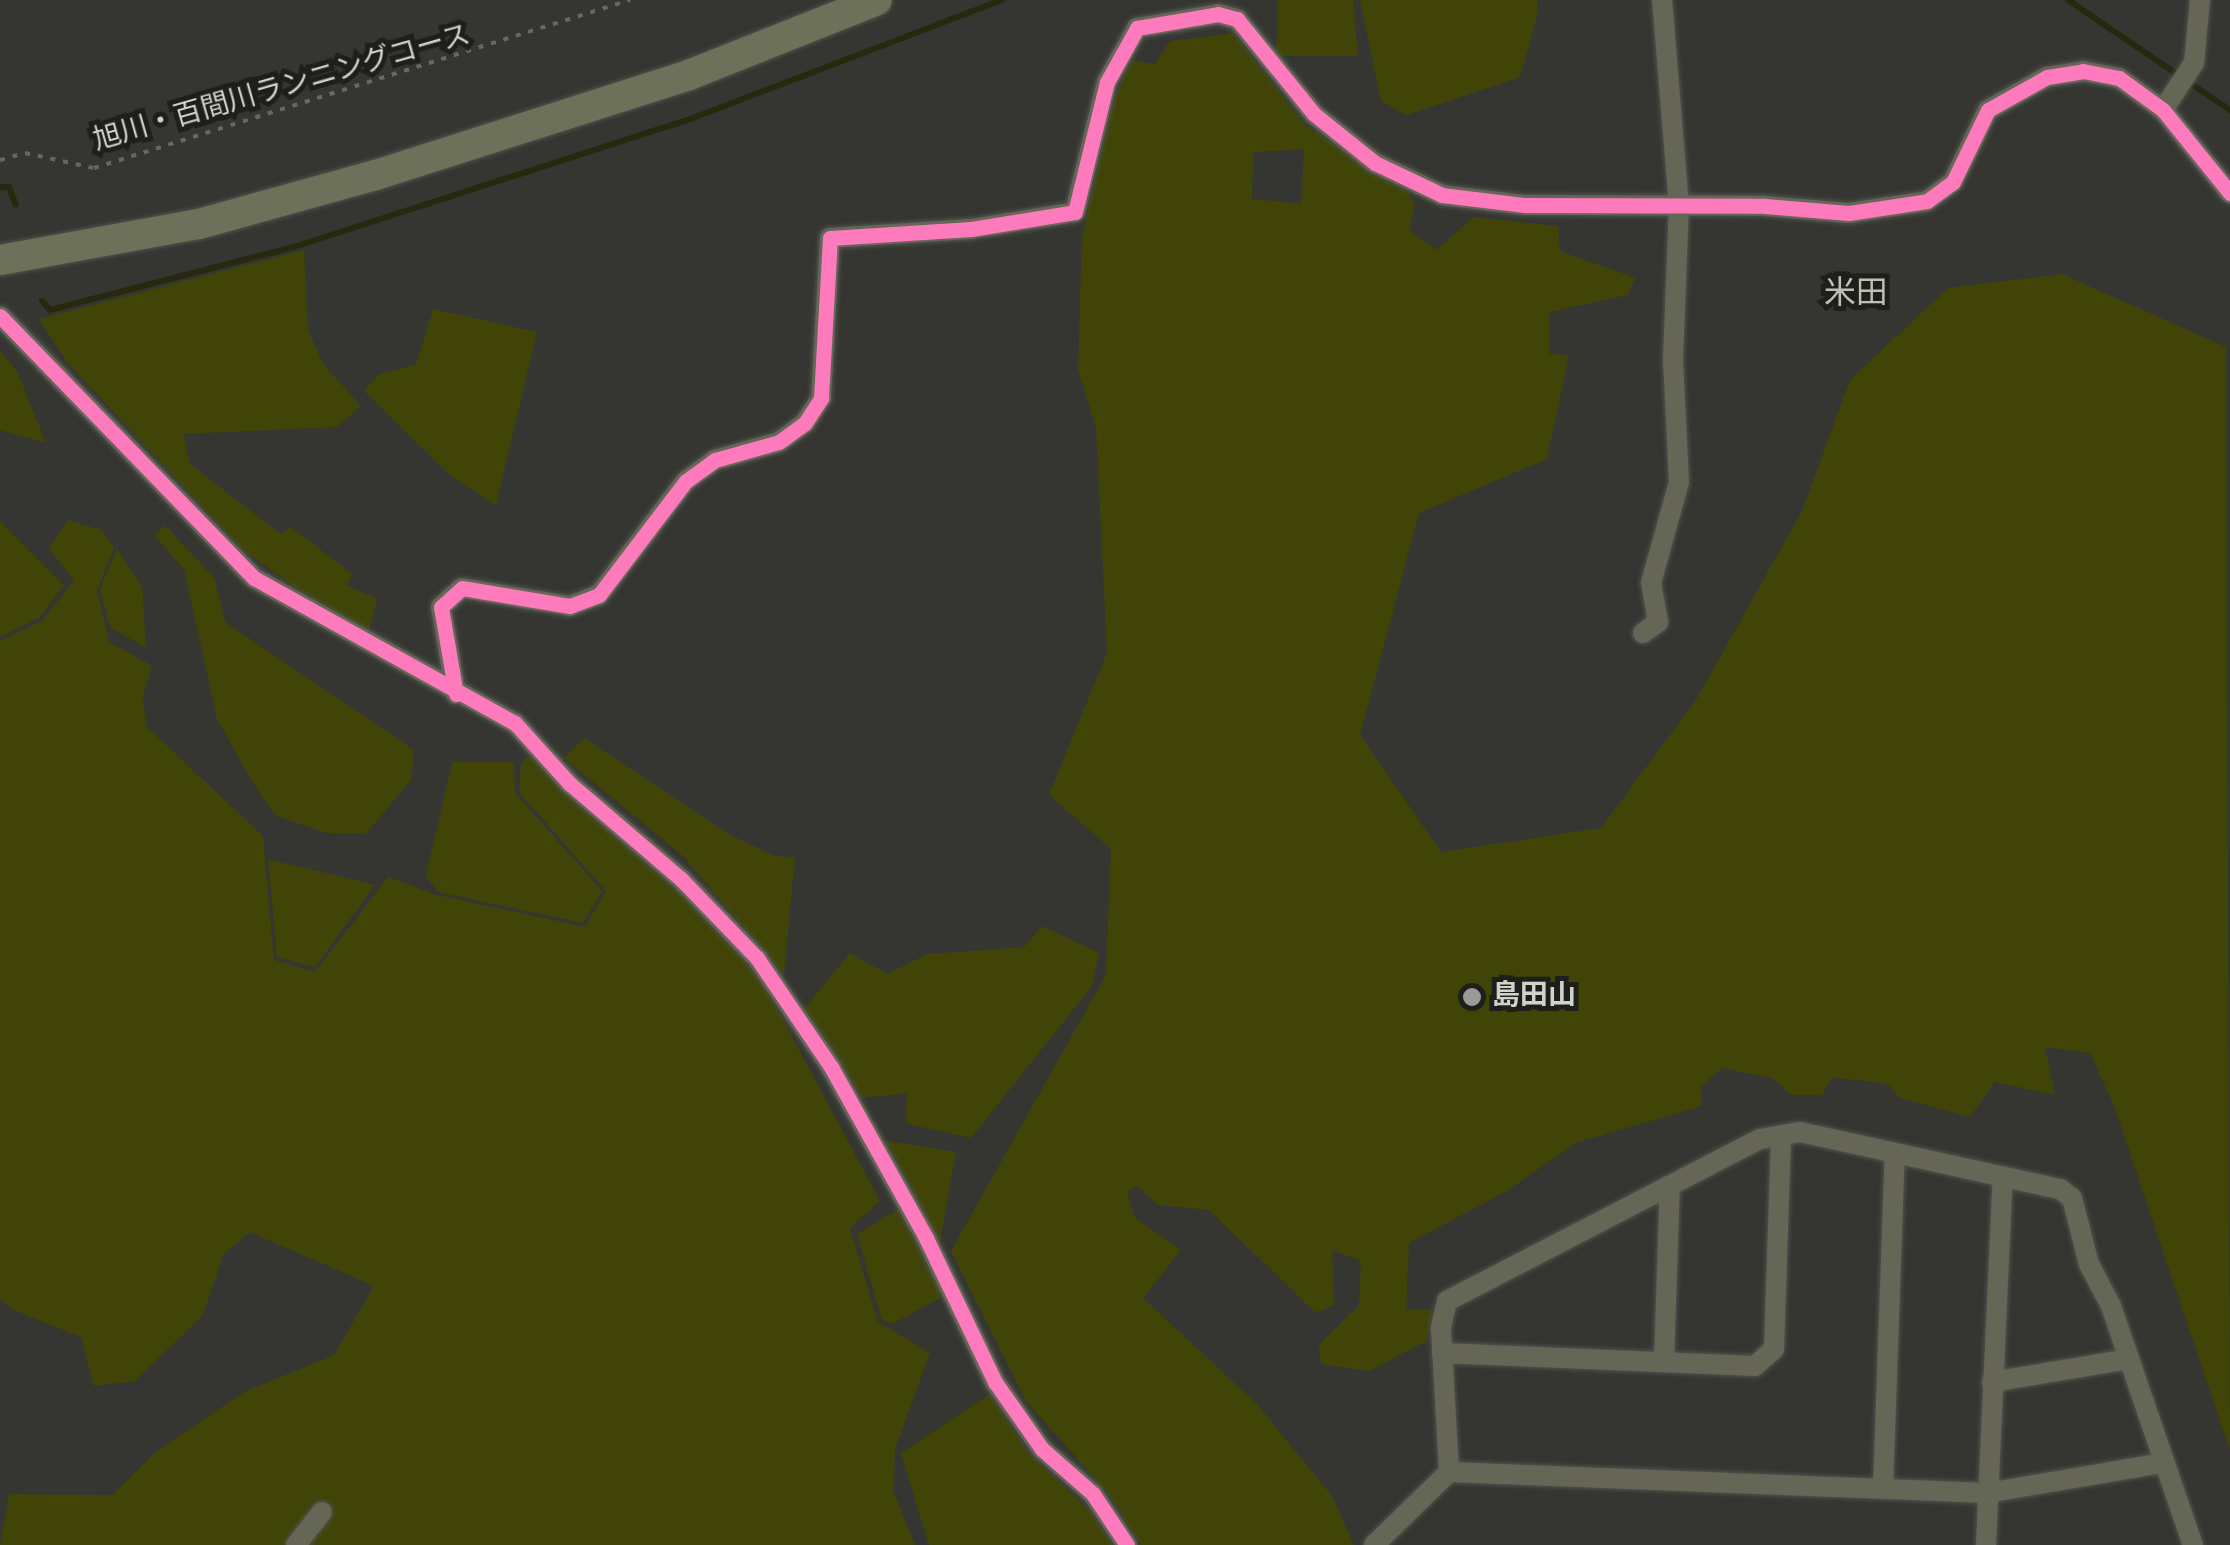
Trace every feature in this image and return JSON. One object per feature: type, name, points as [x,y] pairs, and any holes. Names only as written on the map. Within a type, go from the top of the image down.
[{"type":"street","points":[[0,260],[182,228],[376,175],[690,75],[877,0]]},
{"type":"street","points":[[1643,633],[1658,622],[1652,582],[1679,482],[1673,360],[1679,206],[1662,0]]},
{"type":"street","points":[[2163,110],[2187,78],[2200,0]]},
{"type":"street","points":[[456,694],[441,607],[462,588],[570,606],[599,595],[686,481],[715,460],[779,442],[805,423],[821,398],[830,238],[970,229],[1076,212],[1107,82],[1137,28],[1218,14],[1238,20],[1314,114],[1375,163],[1442,195],[1525,205],[1849,213],[1928,202],[1953,182],[1988,110],[2047,77],[2083,71],[2120,78],[2163,110],[2230,193]]},
{"type":"street","points":[[0,316],[254,578],[456,694],[515,723],[569,782],[680,879],[757,958],[831,1068],[926,1238],[995,1382],[1042,1448],[1093,1494],[1127,1545]]},
{"type":"street","points":[[1448,1472],[1441,1315],[1459,1292],[1760,1139],[1800,1132],[2060,1188],[2072,1198],[2089,1264],[2128,1359],[2192,1545]]},
{"type":"street","points":[[1442,1353],[1756,1366],[1774,1350],[1781,1135]]},
{"type":"street","points":[[1882,1489],[1895,1152]]},
{"type":"street","points":[[1986,1545],[2003,1176]]},
{"type":"street","points":[[1664,1362],[1670,1185]]},
{"type":"street","points":[[1992,1382],[2128,1359]]},
{"type":"street","points":[[1374,1545],[1448,1472],[1986,1493],[2162,1463]]},
{"type":"street","points":[[296,1545],[322,1512]]},
{"type":"green space","points":[[1278,0],[1353,0],[1358,56],[1276,56]]},
{"type":"green space","points":[[1360,0],[1537,0],[1538,12],[1520,77],[1406,115],[1381,101]]},
{"type":"green space","points":[[1233,33],[1305,125],[1408,192],[1415,204],[1409,230],[1437,250],[1473,217],[1558,226],[1560,251],[1635,278],[1628,295],[1549,312],[1549,354],[1569,355],[1547,459],[1419,513],[1360,735],[1441,852],[1601,828],[1696,700],[1802,511],[1850,380],[1948,288],[2062,274],[2226,347],[2230,1451],[2115,1108],[2090,1053],[2045,1047],[2055,1095],[1995,1082],[1970,1117],[1900,1098],[1888,1084],[1832,1077],[1822,1095],[1792,1095],[1772,1078],[1722,1068],[1701,1087],[1702,1106],[1575,1143],[1507,1191],[1409,1243],[1406,1310],[1432,1309],[1427,1341],[1369,1371],[1321,1364],[1319,1345],[1359,1306],[1361,1261],[1332,1250],[1334,1305],[1316,1313],[1209,1210],[1158,1205],[1137,1186],[1127,1191],[1134,1217],[1181,1250],[1143,1298],[1257,1404],[1332,1496],[1354,1545],[1141,1545],[1111,1497],[1026,1401],[951,1251],[1106,975],[1111,849],[1049,795],[1107,653],[1096,427],[1078,370],[1082,237],[1109,114],[1129,60],[1155,64],[1170,41]],"holes":[[[1304,149],[1301,204],[1252,199],[1253,152]]]},
{"type":"green space","points":[[304,250],[308,329],[323,364],[361,406],[337,427],[183,434],[190,464],[282,535],[290,526],[352,574],[347,585],[377,599],[367,638],[244,551],[67,362],[39,319]]},
{"type":"green space","points":[[433,309],[537,332],[496,505],[451,476],[364,391],[379,374],[416,365]]},
{"type":"green space","points":[[0,351],[17,371],[46,443],[0,430]]},
{"type":"green space","points":[[68,520],[101,530],[114,547],[97,591],[109,642],[152,666],[143,696],[146,726],[263,836],[274,960],[315,972],[388,877],[437,895],[585,927],[606,891],[519,792],[521,763],[534,751],[751,960],[880,1201],[850,1228],[878,1322],[930,1353],[895,1449],[894,1493],[915,1545],[0,1545],[9,1494],[112,1495],[157,1451],[244,1392],[334,1355],[374,1286],[250,1232],[224,1254],[203,1315],[135,1381],[94,1386],[81,1337],[11,1309],[0,1298],[0,641],[42,621],[74,581],[49,548]]},
{"type":"green space","points":[[0,521],[64,585],[39,618],[0,637]]},
{"type":"green space","points":[[165,525],[215,579],[225,622],[414,750],[411,780],[366,834],[326,833],[275,815],[255,786],[217,719],[184,569],[154,536]]},
{"type":"green space","points":[[117,549],[142,586],[146,648],[110,627],[100,589]]},
{"type":"green space","points":[[584,738],[730,835],[775,856],[795,857],[784,975],[684,857],[564,758]]},
{"type":"green space","points":[[452,762],[514,762],[515,793],[602,891],[583,923],[438,892],[426,876]]},
{"type":"green space","points":[[268,859],[375,885],[315,967],[277,957]]},
{"type":"green space","points":[[1042,926],[1099,953],[1092,986],[971,1138],[905,1123],[908,1093],[862,1098],[804,1009],[850,953],[887,974],[928,954],[1024,947]]},
{"type":"green space","points":[[888,1141],[956,1152],[940,1242],[883,1144]]},
{"type":"green space","points":[[899,1209],[946,1295],[892,1324],[882,1320],[857,1234]]},
{"type":"green space","points":[[990,1394],[1028,1452],[1091,1512],[1113,1545],[929,1545],[901,1453]]},
{"type":"waterway","points":[[42,301],[50,310],[297,246],[685,121],[1002,0]]},
{"type":"waterway","points":[[2068,0],[2230,110]]},
{"type":"waterway","points":[[0,187],[9,187],[16,205]]},
{"type":"cycle path","points":[[456,694],[441,607],[462,588],[570,606],[599,595],[686,481],[715,460],[779,442],[805,423],[821,398],[830,238],[971,229],[1075,212],[1107,82],[1137,28],[1218,14],[1237,19],[1314,114],[1375,163],[1442,195],[1525,205],[1765,206],[1849,213],[1927,201],[1953,182],[1988,110],[2047,77],[2083,71],[2119,78],[2163,110],[2230,193]]},
{"type":"cycle path","points":[[0,316],[254,578],[515,723],[569,783],[681,879],[757,958],[831,1067],[926,1238],[995,1382],[1042,1449],[1093,1494],[1127,1545]]},
{"type":"place","name":"島田山","points":[[1472,997]]},
{"type":"district","name":"米田","points":[[1856,295]]}]
